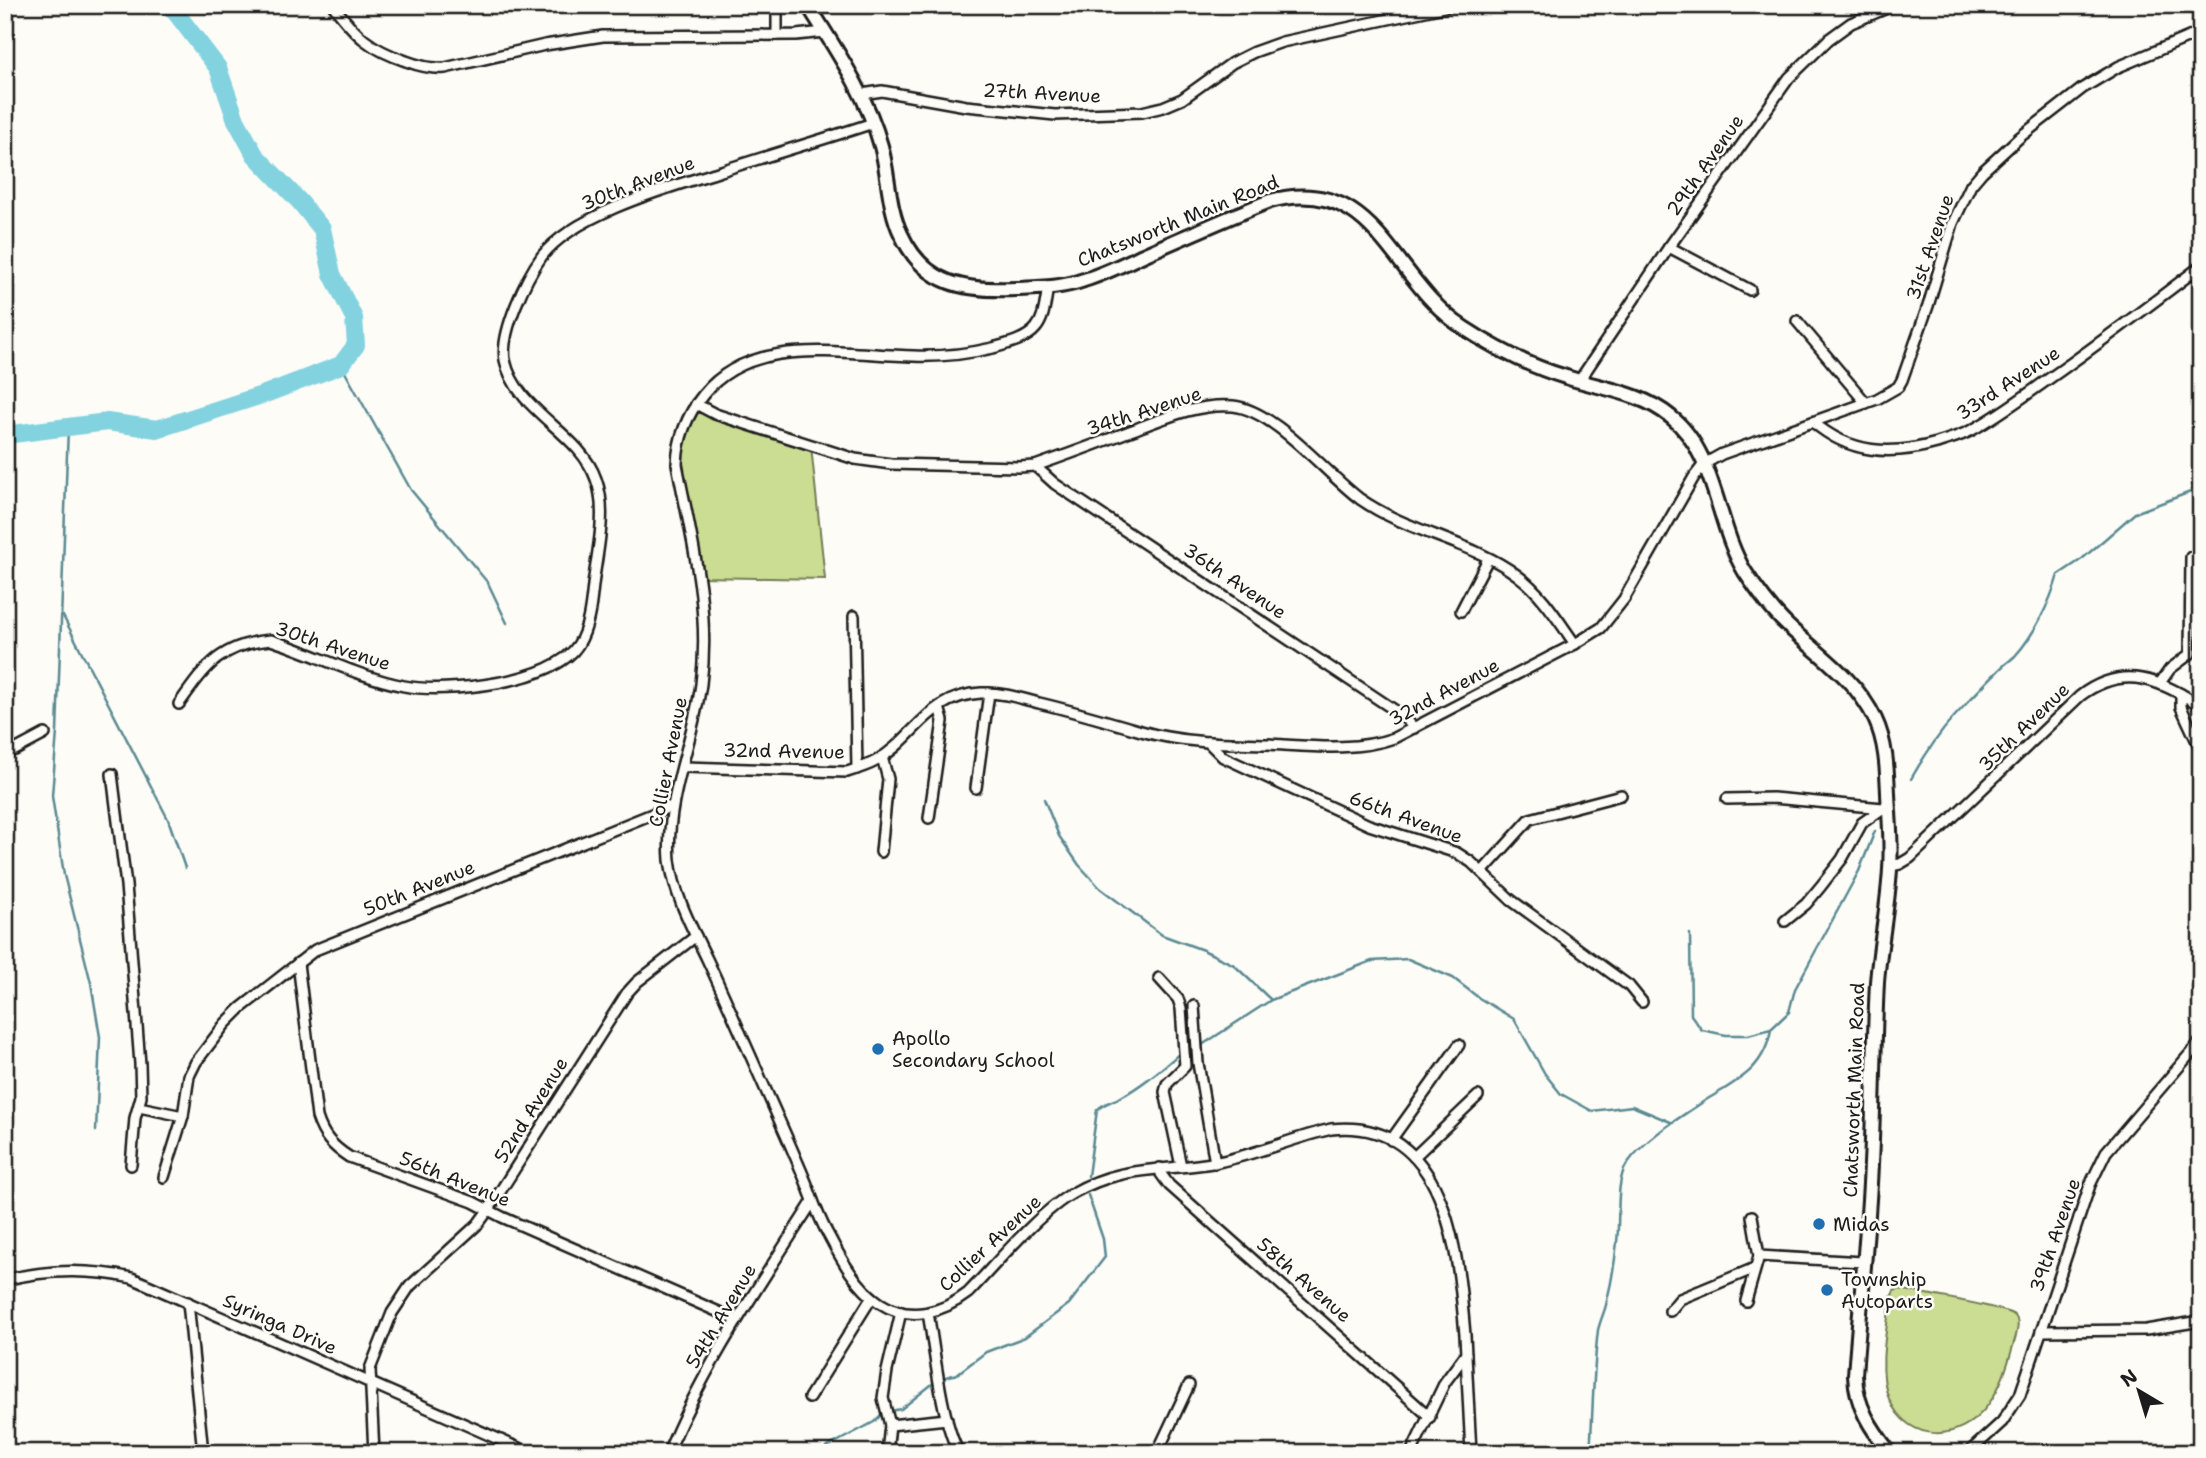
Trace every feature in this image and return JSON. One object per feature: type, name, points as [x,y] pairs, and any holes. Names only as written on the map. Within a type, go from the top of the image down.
[{"type":"street","points":[[333,5],[348,26],[368,45],[385,54],[431,68],[445,68],[545,45],[603,36],[777,35],[825,32]]},
{"type":"street","points":[[777,35],[777,12],[780,5]]},
{"type":"street","name":"Chatsworth Main Road","points":[[808,5],[862,94],[882,147],[897,225],[913,255],[942,280],[967,289],[982,290],[1048,288],[1084,281],[1270,201],[1293,195],[1313,195],[1332,199],[1363,218],[1431,302],[1462,327],[1495,348],[1532,366],[1631,395],[1658,407],[1685,430],[1704,464],[1729,539],[1743,568],[1763,598],[1786,624],[1862,696],[1877,722],[1884,748],[1891,866],[1877,983],[1871,1161],[1856,1391],[1867,1422],[1890,1453]]},
{"type":"street","name":"27th Avenue","points":[[862,94],[882,91],[966,106],[1055,115],[1096,116],[1142,112],[1182,99],[1232,63],[1282,42],[1453,5]]},
{"type":"street","name":"29th Avenue","points":[[1579,381],[1769,103],[1806,60],[1851,23],[1894,5]]},
{"type":"street","name":"31st Avenue","points":[[1704,464],[1722,453],[1866,403],[1898,387],[1928,306],[1953,223],[1966,194],[1982,172],[2083,88],[2119,67],[2201,32]]},
{"type":"street","name":"30th Avenue","points":[[179,704],[205,670],[218,659],[237,646],[254,642],[271,640],[383,681],[421,688],[467,688],[490,684],[544,671],[566,658],[578,645],[584,633],[591,604],[600,522],[600,492],[588,463],[577,448],[520,391],[512,380],[505,360],[505,335],[536,266],[556,240],[588,220],[659,190],[873,122]]},
{"type":"street","points":[[1669,247],[1750,290]]},
{"type":"street","name":"33rd Avenue","points":[[1812,422],[1842,442],[1872,451],[1889,452],[1917,448],[1957,437],[2018,400],[2090,350],[2201,266]]},
{"type":"street","name":"Collier Avenue","points":[[1048,288],[1044,312],[1036,327],[1008,344],[955,355],[913,356],[807,351],[780,355],[736,367],[714,383],[696,404],[685,425],[677,464],[693,536],[705,627],[701,684],[694,725],[673,806],[670,834],[673,879],[813,1201],[838,1253],[872,1297],[901,1312],[928,1313],[952,1305],[968,1293],[1050,1211],[1071,1194],[1112,1176],[1215,1163],[1331,1129],[1368,1130],[1391,1140],[1414,1157],[1436,1190],[1453,1235],[1460,1268],[1471,1453]]},
{"type":"street","points":[[1797,321],[1866,403]]},
{"type":"street","name":"34th Avenue","points":[[696,404],[715,414],[855,459],[891,464],[1035,466],[1175,415],[1209,407],[1235,406],[1267,419],[1349,491],[1371,506],[1506,568],[1528,584],[1576,644]]},
{"type":"street","name":"32nd Avenue","points":[[684,767],[835,773],[858,769],[882,757],[921,719],[939,706],[960,697],[989,693],[1023,699],[1144,732],[1209,743],[1366,746],[1394,738],[1576,644],[1607,622],[1704,464]]},
{"type":"street","name":"36th Avenue","points":[[1035,466],[1055,484],[1402,715],[1414,728]]},
{"type":"street","points":[[2160,683],[2174,666],[2190,654],[2191,557]]},
{"type":"street","points":[[1461,611],[1488,559]]},
{"type":"street","points":[[854,616],[858,769]]},
{"type":"street","name":"35th Avenue","points":[[1891,866],[1906,862],[2089,690],[2106,681],[2125,678],[2160,683],[2201,706]]},
{"type":"street","points":[[976,788],[989,693]]},
{"type":"street","points":[[2181,694],[2181,707],[2201,750]]},
{"type":"street","points":[[929,818],[943,721],[939,706]]},
{"type":"street","points":[[5,752],[15,750],[46,734]]},
{"type":"street","name":"66th Avenue","points":[[1209,743],[1223,757],[1369,825],[1457,853],[1511,900],[1629,986],[1642,1002]]},
{"type":"street","points":[[881,852],[888,779],[882,757]]},
{"type":"street","points":[[112,774],[130,927],[140,1064],[141,1097],[135,1118],[131,1165]]},
{"type":"street","points":[[1482,872],[1530,819],[1621,795]]},
{"type":"street","points":[[1727,799],[1773,797],[1886,806]]},
{"type":"street","name":"50th Avenue","points":[[164,1177],[183,1116],[189,1076],[207,1046],[241,1008],[298,963],[325,944],[673,806]]},
{"type":"street","points":[[1785,921],[1806,905],[1821,886],[1842,859],[1862,823],[1886,806]]},
{"type":"street","name":"52nd Avenue","points":[[374,1453],[370,1369],[392,1313],[403,1294],[478,1223],[489,1209],[618,1005],[637,982],[696,936]]},
{"type":"street","name":"56th Avenue","points":[[298,963],[313,1096],[317,1116],[326,1137],[335,1148],[349,1157],[473,1202],[737,1320]]},
{"type":"street","points":[[1159,978],[1178,999],[1184,1044],[1184,1069],[1167,1084],[1165,1092],[1181,1166]]},
{"type":"street","points":[[1194,1006],[1197,1054],[1215,1163]]},
{"type":"street","name":"39th Avenue","points":[[1968,1453],[2003,1422],[2015,1406],[2033,1360],[2090,1185],[2106,1153],[2201,1041]]},
{"type":"street","points":[[1391,1140],[1459,1045]]},
{"type":"street","points":[[1414,1157],[1478,1096]]},
{"type":"street","points":[[139,1107],[183,1116]]},
{"type":"street","name":"58th Avenue","points":[[1160,1168],[1161,1174],[1170,1185],[1430,1417]]},
{"type":"street","name":"54th Avenue","points":[[668,1453],[684,1413],[737,1320],[813,1201]]},
{"type":"street","points":[[1746,1301],[1759,1256],[1752,1216]]},
{"type":"street","points":[[1759,1256],[1863,1262]]},
{"type":"street","points":[[1670,1311],[1680,1299],[1755,1268]]},
{"type":"street","name":"Syringa Drive","points":[[5,1280],[41,1272],[73,1271],[111,1273],[132,1278],[530,1453]]},
{"type":"street","points":[[809,1398],[872,1297]]},
{"type":"street","points":[[188,1302],[203,1453]]},
{"type":"street","points":[[887,1453],[890,1425],[883,1398],[901,1312]]},
{"type":"street","points":[[928,1313],[947,1419],[959,1453]]},
{"type":"street","points":[[2042,1331],[2146,1330],[2201,1321]]},
{"type":"street","points":[[1411,1453],[1445,1382],[1466,1354]]},
{"type":"street","points":[[1157,1453],[1189,1385]]},
{"type":"street","points":[[890,1425],[947,1419]]},
{"type":"green space","points":[[696,403],[811,446],[825,579],[699,577],[677,463]]},
{"type":"green space","points":[[1899,1289],[1994,1308],[2006,1311],[2016,1318],[2016,1334],[2000,1384],[1988,1405],[1964,1426],[1936,1433],[1922,1431],[1909,1425],[1889,1399],[1885,1387],[1884,1348],[1891,1297],[1894,1291]]},
{"type":"waterway","points":[[5,435],[107,422],[157,429],[265,394],[341,365],[356,345],[354,318],[332,274],[322,229],[255,155],[236,120],[218,68],[170,5]]},
{"type":"waterway","points":[[341,365],[411,490],[488,583],[507,623]]},
{"type":"waterway","points":[[68,427],[57,732],[52,796],[64,875],[91,983],[100,1037],[96,1131]]},
{"type":"waterway","points":[[1911,779],[1948,724],[2015,656],[2029,638],[2051,596],[2058,575],[2082,559],[2135,513],[2201,488]]},
{"type":"waterway","points":[[63,616],[168,819],[185,868]]},
{"type":"waterway","points":[[1044,799],[1059,836],[1079,865],[1100,888],[1162,935],[1234,965],[1270,999]]},
{"type":"waterway","points":[[1690,934],[1691,1015],[1702,1030],[1726,1035],[1748,1035],[1771,1029],[1789,1012],[1795,989],[1859,871],[1875,831]]},
{"type":"waterway","points":[[1199,1047],[1271,1000],[1372,961],[1408,959],[1453,978],[1514,1019],[1545,1074],[1561,1094],[1592,1111],[1632,1106],[1673,1123]]},
{"type":"waterway","points":[[1590,1453],[1598,1330],[1614,1265],[1619,1190],[1623,1171],[1634,1155],[1653,1137],[1748,1072],[1763,1054],[1771,1029]]},
{"type":"waterway","points":[[1088,1176],[1097,1110],[1137,1087],[1180,1053]]},
{"type":"waterway","points":[[942,1378],[957,1374],[986,1352],[1025,1337],[1069,1304],[1105,1257],[1103,1239],[1088,1195]]},
{"type":"waterway","points":[[890,1411],[901,1409],[936,1381]]},
{"type":"waterway","points":[[816,1453],[874,1422],[883,1413]]},
{"type":"place","name":"Apollo Secondary School","points":[[878,1049]]},
{"type":"place","name":"Midas","points":[[1819,1224]]},
{"type":"place","name":"Township Autoparts","points":[[1827,1290]]}]
